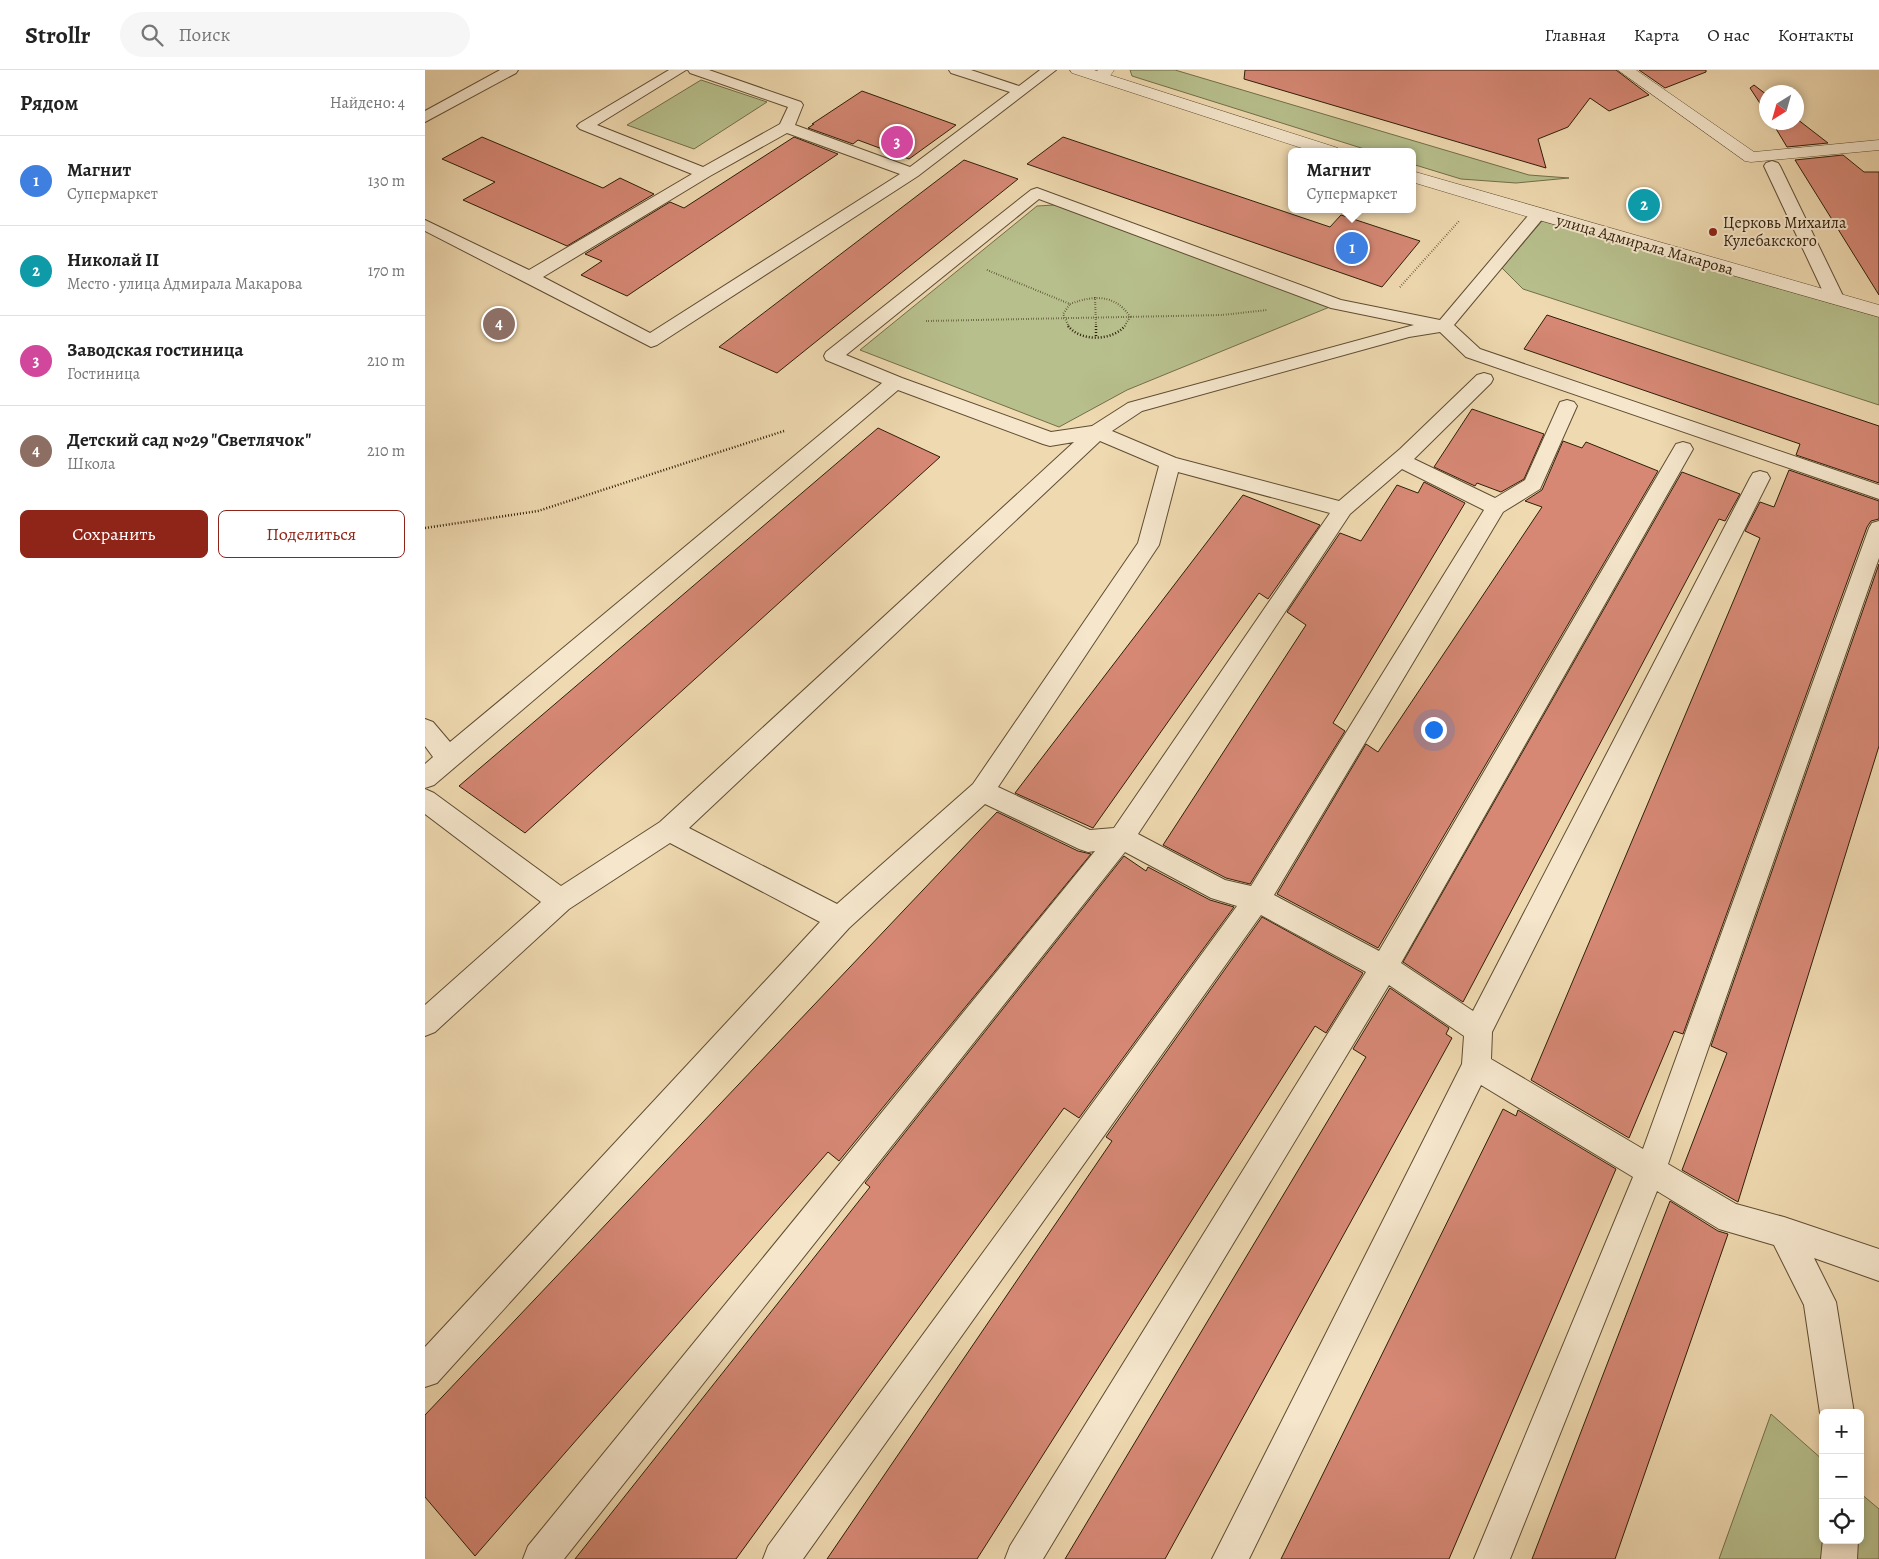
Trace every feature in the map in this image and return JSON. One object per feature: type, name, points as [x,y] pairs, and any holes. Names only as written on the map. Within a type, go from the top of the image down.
[{"type":"street","points":[[1078,70],[1103,73],[1319,148]]},
{"type":"street","points":[[1626,70],[1751,157],[1879,145]]},
{"type":"street","name":"улица Адмирала Макарова","points":[[1416,177],[1879,311]]},
{"type":"lane","points":[[425,116],[511,70]]},
{"type":"lane","points":[[679,70],[585,126],[704,173]]},
{"type":"lane","points":[[529,277],[704,173],[786,127],[795,105],[695,70]]},
{"type":"lane","points":[[956,70],[1021,91]]},
{"type":"lane","points":[[425,225],[651,341],[912,173],[1049,70]]},
{"type":"lane","points":[[786,127],[912,173]]},
{"type":"lane","points":[[1772,166],[1835,298]]},
{"type":"lane","points":[[1343,509],[1170,464],[1097,432],[1050,439],[895,382],[833,356],[1037,193],[1337,304],[1444,326],[1473,353],[1879,492]]},
{"type":"lane","points":[[425,1023],[561,901],[669,830],[1097,432],[1135,407],[1408,332],[1444,326],[1538,214]]},
{"type":"lane","points":[[541,1559],[1121,838],[1343,509],[1401,460],[1484,379]]},
{"type":"lane","points":[[425,778],[895,382]]},
{"type":"lane","points":[[781,1559],[1257,899],[1496,506],[1533,484],[1567,406]]},
{"type":"lane","points":[[1023,1559],[1384,968],[1683,449]]},
{"type":"lane","points":[[1401,460],[1496,506]]},
{"type":"lane","points":[[425,1371],[840,919],[983,791],[1148,545],[1170,464]]},
{"type":"lane","points":[[1231,1559],[1476,1066],[1478,1030],[1760,478]]},
{"type":"lane","points":[[1492,1559],[1650,1171],[1879,528]]},
{"type":"lane","points":[[425,729],[449,758]]},
{"type":"lane","points":[[983,791],[1088,841],[1121,838],[1220,890],[1257,899],[1397,975],[1478,1030]]},
{"type":"lane","points":[[425,800],[561,901]]},
{"type":"lane","points":[[669,830],[840,919]]},
{"type":"lane","points":[[1476,1066],[1730,1218],[1784,1232],[1879,1265]]},
{"type":"lane","points":[[1784,1232],[1820,1302],[1836,1409]]},
{"type":"lane","points":[[1839,1559],[1840,1544]]},
{"type":"path","points":[[1396,291],[1464,215]]},
{"type":"path","points":[[985,269],[1070,304]]},
{"type":"path","points":[[1095,297],[1096,336]]},
{"type":"path","points":[[1095,297],[1116,301],[1127,309],[1130,317],[1122,329],[1108,336],[1096,336],[1075,333],[1065,324],[1063,314],[1070,304],[1084,298],[1095,297]]},
{"type":"path","points":[[925,321],[1221,315],[1270,310]]},
{"type":"path","points":[[425,528],[538,511],[788,430]]},
{"type":"green space","points":[[1130,70],[1175,70],[1529,175],[1569,178],[1516,183],[1461,179],[1416,165],[1416,148],[1361,148],[1132,76]]},
{"type":"green space","points":[[701,80],[767,102],[694,149],[627,125]]},
{"type":"green space","points":[[1071,204],[1337,304],[1127,390],[1059,427],[860,350],[1037,206]]},
{"type":"green space","points":[[1542,221],[1879,317],[1879,405],[1523,289],[1502,268]]},
{"type":"green space","points":[[1771,1414],[1819,1456],[1819,1544],[1864,1544],[1864,1496],[1879,1509],[1879,1559],[1719,1559]]},
{"type":"building","points":[[1245,70],[1616,70],[1649,95],[1609,111],[1590,98],[1568,127],[1538,139],[1546,168],[1244,79]]},
{"type":"building","points":[[1639,70],[1706,70],[1706,72],[1665,88]]},
{"type":"building","points":[[1754,85],[1759,89],[1759,102],[1750,88]]},
{"type":"building","points":[[862,91],[956,125],[909,159],[858,140],[853,144],[808,128]]},
{"type":"building","points":[[1804,124],[1828,143],[1787,147],[1777,130],[1804,130]]},
{"type":"building","points":[[482,137],[603,188],[620,178],[654,194],[567,246],[463,200],[495,182],[442,159]]},
{"type":"building","points":[[794,137],[838,154],[627,296],[581,275],[602,261],[585,254],[670,202],[684,208]]},
{"type":"building","points":[[1063,137],[1330,227],[1341,215],[1420,241],[1382,287],[1027,164]]},
{"type":"building","points":[[1843,155],[1864,172],[1879,172],[1879,295],[1795,160]]},
{"type":"building","points":[[964,160],[1018,179],[777,373],[719,347]]},
{"type":"building","points":[[1547,315],[1879,426],[1879,483],[1796,455],[1800,444],[1524,349]]},
{"type":"building","points":[[1472,409],[1544,434],[1524,479],[1501,492],[1477,483],[1475,486],[1434,467]]},
{"type":"building","points":[[878,428],[940,457],[525,833],[459,786]]},
{"type":"building","points":[[1563,441],[1582,448],[1586,442],[1658,471],[1378,948],[1277,894],[1366,744],[1378,752],[1542,507],[1525,501],[1542,490]]},
{"type":"building","points":[[1789,470],[1879,501],[1879,519],[1871,521],[1867,527],[1683,1034],[1674,1031],[1629,1138],[1531,1080],[1760,538],[1745,531],[1760,502],[1774,507]]},
{"type":"building","points":[[1682,472],[1740,494],[1725,521],[1719,519],[1463,1002],[1403,962]]},
{"type":"building","points":[[1424,482],[1465,503],[1333,723],[1345,731],[1250,884],[1226,878],[1163,845],[1306,625],[1287,612],[1340,533],[1361,541],[1397,485],[1418,493]]},
{"type":"building","points":[[1243,495],[1320,525],[1268,599],[1259,593],[1093,828],[1015,793]]},
{"type":"building","points":[[1879,564],[1879,746],[1738,1202],[1682,1170],[1727,1053],[1711,1046]]},
{"type":"building","points":[[997,812],[1078,851],[1091,854],[839,1161],[828,1152],[475,1556],[425,1497],[425,1415]]},
{"type":"building","points":[[1124,856],[1146,871],[1148,867],[1210,900],[1234,907],[1079,1118],[1064,1108],[736,1559],[575,1559],[870,1187],[865,1183]]},
{"type":"building","points":[[1262,917],[1363,973],[1326,1033],[1315,1026],[977,1559],[827,1559],[1112,1141],[1106,1137]]},
{"type":"building","points":[[1390,988],[1449,1028],[1446,1034],[1452,1038],[1165,1559],[1065,1559],[1366,1057],[1353,1049]]},
{"type":"building","points":[[1503,1109],[1516,1116],[1518,1110],[1616,1169],[1449,1559],[1281,1559]]},
{"type":"building","points":[[1670,1201],[1718,1231],[1728,1234],[1615,1559],[1532,1559]]},
{"type":"place","name":"Заводская гостиница","points":[[897,142]]},
{"type":"place","name":"Николай II","points":[[1644,205]]},
{"type":"place","name":"Церковь Михаила Кулебакского","points":[[1713,232]]},
{"type":"place","name":"Магнит","points":[[1352,248]]},
{"type":"place","name":"Детский сад №29 \"Светлячок\"","points":[[499,324]]}]
